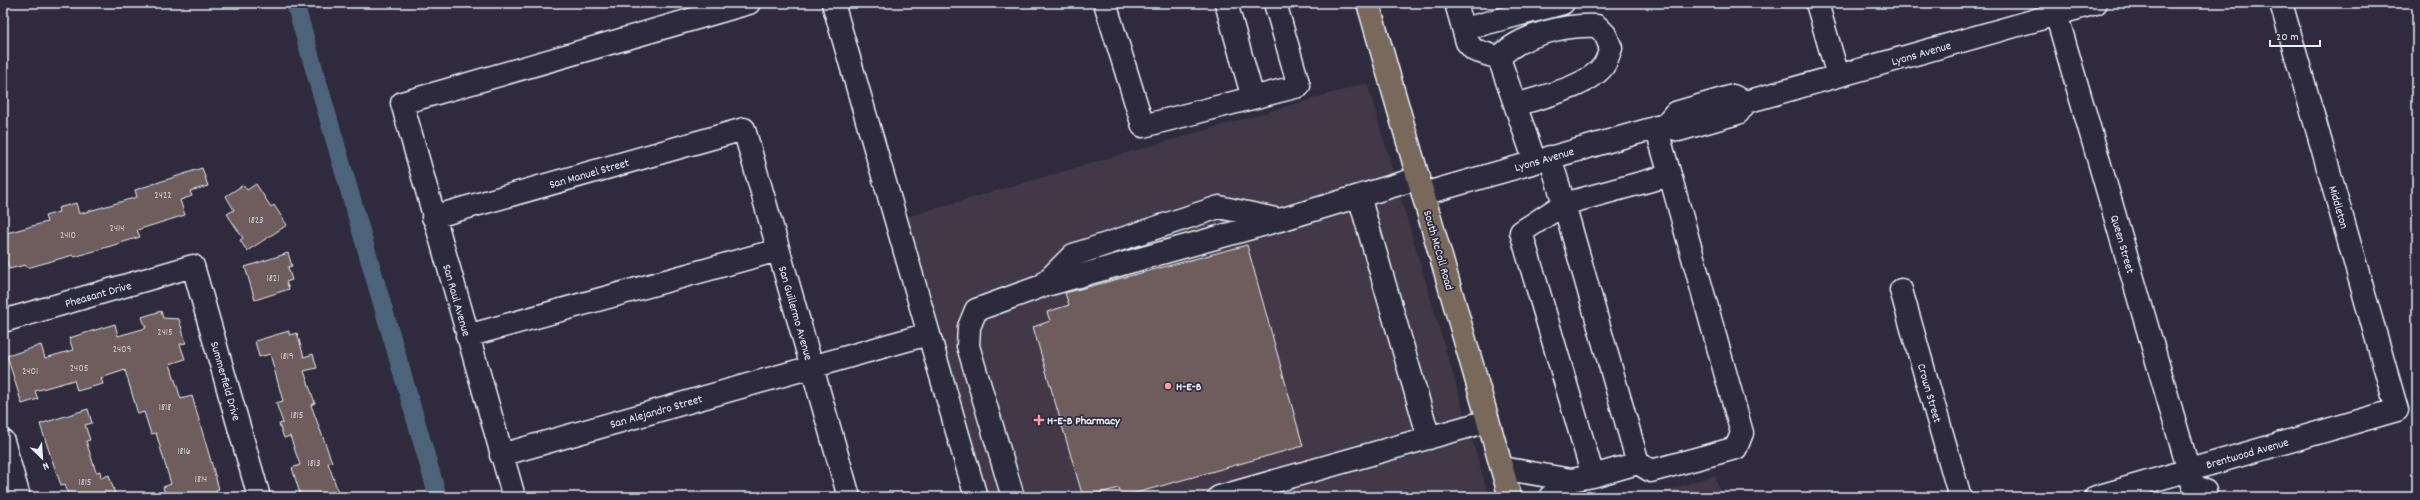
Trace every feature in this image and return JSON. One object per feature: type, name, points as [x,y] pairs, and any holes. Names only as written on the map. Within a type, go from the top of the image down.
[{"type":"main road","name":"South McColl Road","points":[[1368,3],[1510,497]]},
{"type":"street","name":"San Raul Avenue","points":[[514,497],[433,217],[402,103],[749,3]]},
{"type":"street","points":[[833,3],[976,497]]},
{"type":"street","points":[[1105,3],[1143,126],[1299,86],[1275,3]]},
{"type":"street","points":[[1226,3],[1253,98]]},
{"type":"street","points":[[1456,3],[1468,42],[1474,50],[1499,58]]},
{"type":"street","points":[[1490,22],[1502,10],[1522,3]]},
{"type":"street","points":[[1464,29],[1563,3]]},
{"type":"street","points":[[1818,3],[1838,76]]},
{"type":"street","name":"Lyons Avenue","points":[[1013,497],[968,346],[969,327],[976,310],[1042,286],[1280,220],[1359,196],[1421,186],[1543,159],[1661,126],[1679,130],[1738,113],[1746,102],[1838,76],[2055,9],[2096,3]]},
{"type":"street","name":"Middleton","points":[[2281,3],[2397,410]]},
{"type":"street","name":"Queen Street","points":[[2055,9],[2193,487]]},
{"type":"street","points":[[1499,58],[1507,49],[1521,40],[1584,25],[1597,26],[1605,34],[1611,48],[1604,66],[1594,75],[1578,84],[1516,104]]},
{"type":"street","points":[[1499,58],[1516,104],[1564,204],[1638,463],[1651,471],[1736,448],[1742,433],[1670,175],[1661,126]]},
{"type":"street","name":"San Manuel Street","points":[[433,217],[744,129]]},
{"type":"street","name":"San Guillermo Avenue","points":[[744,129],[849,497]]},
{"type":"street","points":[[1593,476],[1521,232],[1564,204],[1670,175]]},
{"type":"street","points":[[1359,196],[1429,438]]},
{"type":"street","points":[[1042,286],[1074,255],[1219,207],[1280,220]]},
{"type":"street","points":[[467,336],[778,250]]},
{"type":"street","name":"Pheasant Drive","points":[[3,321],[192,266]]},
{"type":"street","name":"Summerfield Drive","points":[[192,266],[259,497]]},
{"type":"street","name":"Crown Street","points":[[1900,290],[1960,497]]},
{"type":"street","name":"San Alejandro Street","points":[[502,455],[928,334]]},
{"type":"street","name":"Brentwood Avenue","points":[[2096,497],[2193,487],[2397,410]]},
{"type":"street","points":[[1219,497],[1488,421]]},
{"type":"street","points":[[3,441],[19,497]]},
{"type":"street","points":[[1502,468],[1571,480],[1593,476],[1638,463]]},
{"type":"street","points":[[1550,497],[1571,480]]},
{"type":"shaded area","points":[[1367,83],[1489,497],[986,497],[906,217]]},
{"type":"shaded area","points":[[1715,475],[1721,497],[1647,497]]},
{"type":"building","points":[[202,168],[208,186],[190,191],[192,196],[180,200],[185,215],[137,230],[140,237],[74,257],[73,255],[27,268],[25,265],[9,269],[3,248],[3,234],[47,222],[45,216],[59,212],[58,208],[76,203],[79,214],[137,197],[135,190]]},
{"type":"building","points":[[256,184],[271,207],[274,205],[287,225],[247,251],[240,240],[243,238],[227,214],[234,210],[226,196],[243,185],[247,190]]},
{"type":"building","name":"H-E-B","points":[[1247,245],[1303,446],[1122,497],[1119,488],[1083,497],[1033,327],[1050,321],[1047,312],[1069,305],[1065,293]]},
{"type":"building","points":[[288,253],[292,266],[288,267],[292,280],[286,282],[289,289],[255,300],[245,267]]},
{"type":"building","points":[[161,311],[163,318],[179,319],[186,343],[180,344],[185,359],[170,364],[181,399],[192,396],[219,489],[216,490],[218,497],[166,497],[163,487],[171,484],[156,433],[151,434],[144,412],[138,414],[125,370],[101,378],[103,384],[77,391],[74,380],[35,391],[38,399],[22,404],[7,356],[41,345],[45,358],[73,350],[69,338],[115,324],[118,336],[146,328],[142,317]]},
{"type":"building","points":[[289,331],[289,335],[297,333],[304,357],[313,354],[317,368],[304,371],[315,403],[311,405],[332,462],[328,463],[340,497],[301,497],[292,468],[300,465],[290,436],[284,438],[279,424],[283,423],[276,403],[283,401],[270,354],[259,357],[255,341]]},
{"type":"building","points":[[88,409],[92,423],[85,425],[90,440],[86,441],[96,472],[100,471],[101,478],[109,475],[116,497],[69,497],[65,484],[61,485],[40,424]]},
{"type":"waterway","points":[[295,3],[438,497]]},
{"type":"place","name":"H-E-B","points":[[1168,386]]},
{"type":"place","name":"H-E-B Pharmacy","points":[[1039,420]]}]
